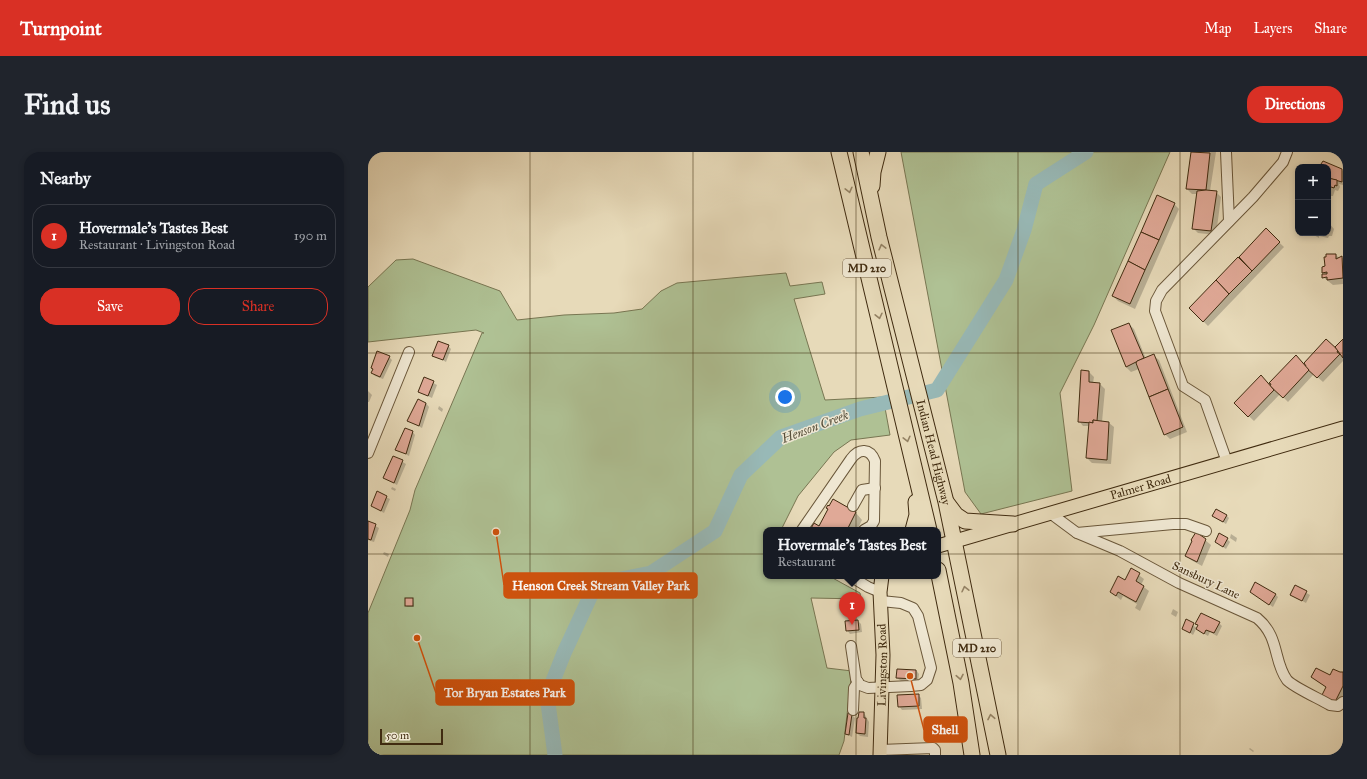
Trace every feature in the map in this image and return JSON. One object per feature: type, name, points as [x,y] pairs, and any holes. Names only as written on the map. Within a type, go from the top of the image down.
[{"type":"highway","name":"Indian Head Highway","points":[[839,152],[927,527]]},
{"type":"highway","name":"Indian Head Highway","points":[[861,152],[872,203],[946,502],[974,629],[998,755]]},
{"type":"highway","points":[[872,203],[873,172],[878,152]]},
{"type":"highway","points":[[914,468],[917,515],[914,527]]},
{"type":"highway","points":[[946,502],[956,515],[965,521],[1013,524]]},
{"type":"highway","name":"MD 210","points":[[940,579],[961,683],[972,755]]},
{"type":"main road","name":"Palmer Road","points":[[941,545],[1343,428]]},
{"type":"main road","name":"Livingston Road","points":[[880,752],[882,686],[882,579]]},
{"type":"street","points":[[1226,152],[1229,221]]},
{"type":"street","points":[[1227,462],[1205,400],[1183,386],[1155,311],[1156,301],[1162,290],[1229,221],[1283,162],[1287,152]]},
{"type":"street","points":[[368,452],[373,426],[409,352]]},
{"type":"street","points":[[804,527],[855,453],[861,451],[868,451],[873,455],[875,462],[874,521],[869,527]]},
{"type":"street","points":[[853,506],[862,490],[875,488]]},
{"type":"street","name":"Sansbury Lane","points":[[1050,513],[1077,533],[1120,551],[1179,583],[1257,618],[1270,632],[1288,680],[1336,707],[1343,702]]},
{"type":"street","points":[[1077,533],[1173,524],[1186,524],[1206,531]]},
{"type":"street","points":[[851,646],[856,679],[860,685],[868,688],[882,686],[921,685],[927,680],[931,668],[918,616],[914,608],[881,596],[855,579]]},
{"type":"street","points":[[853,710],[854,688],[858,682]]},
{"type":"street","points":[[880,752],[933,748],[935,750],[934,755]]},
{"type":"green space","points":[[901,152],[1170,152],[1094,325],[1060,393],[1072,491],[981,514],[965,492]]},
{"type":"green space","points":[[413,259],[500,291],[517,320],[564,315],[614,313],[642,309],[661,291],[677,283],[786,273],[790,286],[822,282],[825,294],[794,299],[825,400],[883,397],[890,435],[851,440],[834,452],[798,496],[782,527],[763,527],[763,579],[834,579],[860,593],[861,599],[811,598],[827,668],[852,671],[844,741],[839,755],[368,755],[368,613],[410,510],[415,490],[482,333],[484,333],[476,330],[368,342],[368,287],[396,260]]},
{"type":"building","points":[[1191,152],[1210,153],[1206,190],[1186,189]]},
{"type":"building","points":[[1323,161],[1330,164],[1321,164]]},
{"type":"building","points":[[1331,164],[1342,169],[1342,182],[1331,179]]},
{"type":"building","points":[[1331,179],[1337,180],[1337,186],[1335,185],[1334,188],[1331,187]]},
{"type":"building","points":[[1197,191],[1217,191],[1211,231],[1192,229]]},
{"type":"building","points":[[1157,195],[1175,203],[1159,240],[1141,232]]},
{"type":"building","points":[[1266,228],[1280,242],[1252,271],[1239,257]]},
{"type":"building","points":[[1141,232],[1159,240],[1145,270],[1128,261]]},
{"type":"building","points":[[1326,254],[1336,254],[1336,259],[1342,256],[1343,278],[1327,280],[1327,277],[1322,278],[1322,274],[1327,274],[1327,272],[1322,273],[1322,267],[1325,266],[1324,257],[1326,257]]},
{"type":"building","points":[[1238,257],[1252,271],[1229,294],[1216,280]]},
{"type":"building","points":[[1128,261],[1145,270],[1130,304],[1112,296]]},
{"type":"building","points":[[1216,280],[1229,294],[1203,322],[1189,308]]},
{"type":"building","points":[[1129,323],[1144,358],[1126,367],[1111,330]]},
{"type":"building","points":[[1326,339],[1338,350],[1337,352],[1340,354],[1317,378],[1305,367],[1306,366],[1304,363]]},
{"type":"building","points":[[1343,339],[1343,358],[1335,347]]},
{"type":"building","points":[[438,341],[449,345],[443,360],[432,356]]},
{"type":"building","points":[[377,351],[390,356],[380,377],[371,373],[373,369],[371,368]]},
{"type":"building","points":[[1154,354],[1168,389],[1149,397],[1136,363],[1137,361]]},
{"type":"building","points":[[1296,355],[1309,370],[1283,398],[1270,386],[1271,384],[1269,383]]},
{"type":"building","points":[[1081,370],[1089,371],[1089,382],[1100,383],[1097,421],[1093,420],[1093,423],[1078,422]]},
{"type":"building","points":[[1261,375],[1274,390],[1248,417],[1234,403]]},
{"type":"building","points":[[424,377],[434,381],[428,396],[418,392]]},
{"type":"building","points":[[1168,389],[1183,427],[1164,435],[1149,397]]},
{"type":"building","points":[[418,399],[426,403],[419,426],[407,421]]},
{"type":"building","points":[[1093,420],[1109,422],[1107,460],[1086,458],[1089,422],[1093,423]]},
{"type":"building","points":[[405,428],[413,431],[406,454],[395,450]]},
{"type":"building","points":[[393,456],[403,460],[394,483],[383,478]]},
{"type":"building","points":[[377,491],[387,496],[381,511],[371,506]]},
{"type":"building","points":[[833,499],[856,512],[848,527],[812,527],[814,523],[819,526],[828,509],[826,508],[828,505],[829,506]]},
{"type":"building","points":[[1216,509],[1227,515],[1223,522],[1212,516]]},
{"type":"building","points":[[368,521],[376,524],[371,540],[368,539]]},
{"type":"building","points":[[1196,532],[1206,539],[1197,562],[1185,556],[1192,541],[1191,540]]},
{"type":"building","points":[[1219,533],[1228,538],[1223,547],[1215,542]]},
{"type":"building","points":[[1131,568],[1140,573],[1136,581],[1144,586],[1136,602],[1118,592],[1116,596],[1110,592],[1118,576],[1125,580]]},
{"type":"building","points":[[1255,582],[1276,594],[1269,605],[1250,592]]},
{"type":"building","points":[[1295,585],[1307,591],[1302,601],[1290,595]]},
{"type":"building","points":[[405,598],[413,598],[413,606],[405,606]]},
{"type":"building","points":[[1201,613],[1220,622],[1214,633],[1206,630],[1204,634],[1196,629],[1198,625],[1195,624]]},
{"type":"building","points":[[1186,619],[1194,623],[1190,633],[1182,629]]},
{"type":"building","points":[[858,620],[859,630],[846,631],[845,621]]},
{"type":"building","points":[[1316,668],[1330,675],[1333,669],[1343,672],[1343,686],[1334,704],[1321,697],[1326,687],[1311,677]]},
{"type":"building","points":[[897,669],[916,670],[916,679],[896,678]]},
{"type":"building","points":[[919,694],[919,706],[898,707],[897,695]]},
{"type":"building","points":[[859,712],[864,712],[864,718],[866,718],[865,734],[856,733]]},
{"type":"building","points":[[848,713],[852,714],[849,735],[845,734]]},
{"type":"waterway","name":"Henson Creek","points":[[555,755],[547,696],[564,653],[596,584],[651,573],[715,531],[741,475],[781,437],[860,409],[937,390],[1006,280],[1024,230],[1036,184],[1086,152]]},
{"type":"place","name":"Henson Creek Stream Valley Park","points":[[496,532]]},
{"type":"place","name":"Hovermale's Tastes Best","points":[[852,625]]},
{"type":"place","name":"Tor Bryan Estates Park","points":[[417,638]]},
{"type":"place","name":"Shell","points":[[910,676]]}]
